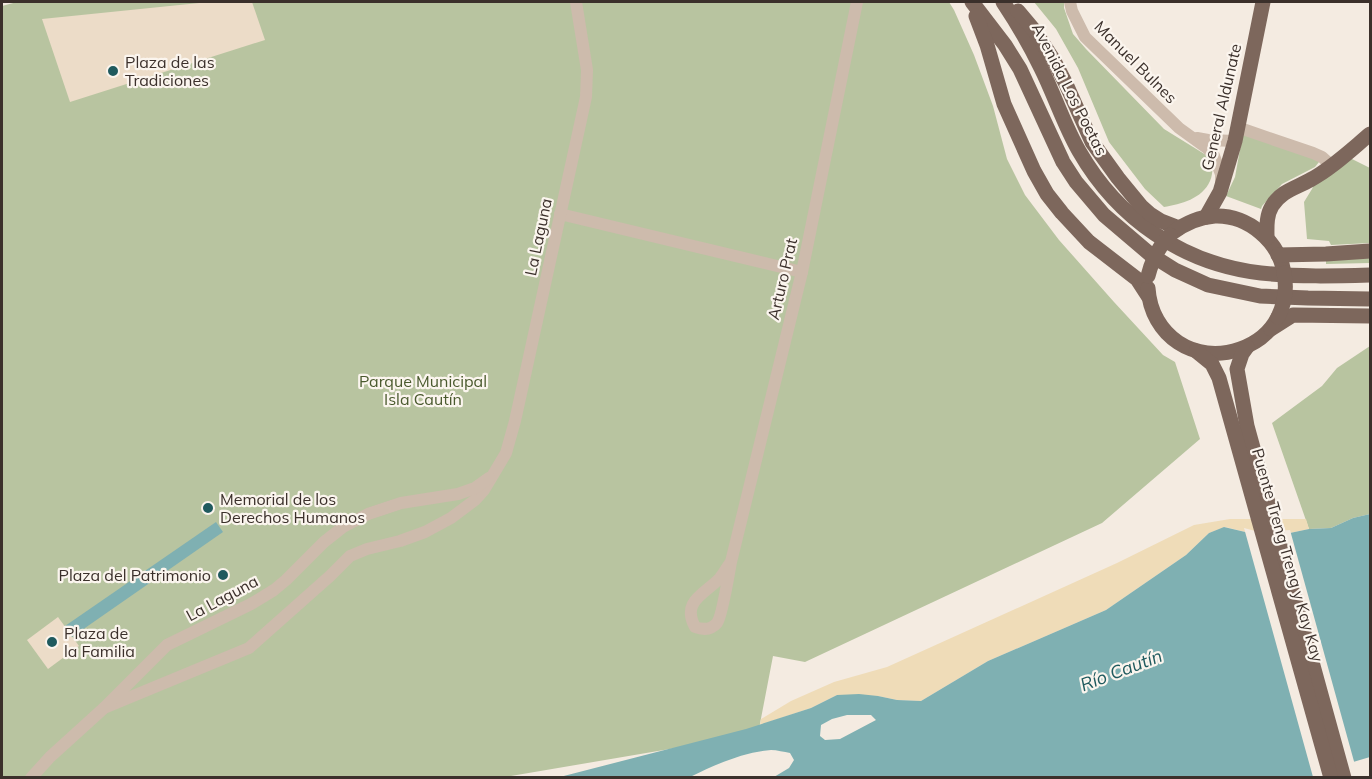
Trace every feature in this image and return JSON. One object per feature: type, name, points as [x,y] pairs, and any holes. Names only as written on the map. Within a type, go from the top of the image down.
[{"type":"main road","points":[[972,2],[1004,104],[1034,171],[1047,194],[1089,242],[1137,279],[1148,296]]},
{"type":"main road","points":[[972,2],[1020,69],[1063,162],[1076,182],[1104,215],[1151,255],[1175,270],[1208,285],[1260,296],[1371,298]]},
{"type":"main road","name":"Avenida Los Poetas","points":[[1003,2],[1041,67],[1069,133],[1089,168],[1125,210],[1155,235],[1186,252],[1218,264],[1240,269],[1273,273],[1371,275]]},
{"type":"main road","points":[[1010,2],[1034,30],[1053,59],[1092,142],[1141,206],[1174,231]]},
{"type":"main road","name":"General Aldunate","points":[[1206,217],[1221,188],[1236,134],[1263,2]]},
{"type":"main road","points":[[1267,238],[1267,217],[1273,204],[1287,190],[1311,180],[1371,134]]},
{"type":"main road","points":[[1269,331],[1278,317],[1286,290],[1284,273],[1278,255],[1267,238],[1260,232],[1246,223],[1231,218],[1206,217],[1174,231],[1158,249],[1148,276],[1148,296],[1151,308],[1163,329],[1182,345],[1196,351],[1228,354],[1247,347],[1293,315],[1371,316]]},
{"type":"main road","points":[[1278,255],[1371,251]]},
{"type":"main road","name":"Puente Treng Treng y Kay Kay","points":[[1247,347],[1237,369],[1242,431],[1331,777]]},
{"type":"main road","name":"Puente Treng Treng y Kay Kay","points":[[1196,351],[1209,360],[1216,369],[1242,431],[1344,777]]},
{"type":"street","name":"La Laguna","points":[[104,708],[249,648],[350,556],[425,532],[451,518],[475,500],[484,490],[506,453],[515,421],[586,97],[587,70],[576,2]]},
{"type":"street","name":"Arturo Prat","points":[[731,562],[720,577],[694,600],[690,610],[695,627],[709,628],[718,621],[802,272],[857,2]]},
{"type":"street","name":"Manuel Bulnes","points":[[1070,2],[1085,37],[1179,128],[1208,148],[1221,174],[1221,188]]},
{"type":"street","points":[[1190,136],[1208,140],[1236,134],[1301,148],[1322,157],[1331,165]]},
{"type":"street","points":[[560,214],[802,272]]},
{"type":"street","name":"La Laguna","points":[[31,777],[167,645],[251,604],[274,590],[330,537],[354,520],[400,503],[458,494],[475,488],[492,475]]},
{"type":"green space","name":"Parque Municipal Isla Cautín","points":[[17,2],[949,2],[974,55],[993,106],[1007,159],[1025,195],[1059,240],[1114,302],[1163,355],[1175,362],[1200,439],[1102,523],[805,662],[773,656],[758,734],[505,777],[2,778],[2,6]]},
{"type":"green space","points":[[1034,2],[1064,2],[1073,34],[1086,49],[1164,129],[1206,155],[1213,167],[1210,181],[1202,192],[1184,202],[1164,207],[1145,189],[1109,142],[1078,68],[1056,29]]},
{"type":"green space","points":[[1243,133],[1318,158],[1319,162],[1315,167],[1282,184],[1261,209],[1226,196],[1235,177]]},
{"type":"green space","points":[[1342,154],[1370,168],[1370,243],[1331,245],[1329,241],[1307,239],[1304,202],[1316,180]]},
{"type":"green space","points":[[1370,256],[1370,263],[1326,264],[1326,259]]},
{"type":"green space","points":[[1370,346],[1370,514],[1353,518],[1331,528],[1309,529],[1272,423],[1322,386],[1337,368]]},
{"type":"sand","points":[[1230,519],[1306,519],[1309,529],[1258,535],[1225,527],[1209,533],[1186,555],[1106,610],[988,661],[921,701],[878,696],[837,695],[811,708],[760,725],[761,719],[791,701],[834,682],[887,667],[1117,563],[1194,525]]},
{"type":"shaded area","name":"Plaza de las Tradiciones","points":[[209,2],[252,2],[265,40],[70,102],[42,19]]},
{"type":"shaded area","name":"Plaza de la Familia","points":[[58,617],[79,646],[48,669],[27,640]]},
{"type":"water","name":"Río Cautín","points":[[1370,514],[1370,757],[1312,777],[774,777],[789,768],[794,760],[790,753],[771,750],[740,756],[690,777],[556,778],[746,729],[811,708],[837,695],[859,694],[921,701],[988,661],[1106,610],[1186,555],[1209,533],[1224,527],[1258,535],[1290,533],[1331,528],[1353,518]],"holes":[[[847,715],[871,715],[876,720],[840,739],[825,740],[820,736],[821,725],[832,719]]]},
{"type":"water","points":[[216,522],[223,532],[72,637],[65,626]]},
{"type":"pier","points":[[1244,528],[1259,532],[1290,530],[1355,765],[1319,778],[1313,777]]},
{"type":"place","name":"Plaza de las Tradiciones","points":[[113,71]]},
{"type":"place","name":"Memorial de los Derechos Humanos","points":[[208,508]]},
{"type":"place","name":"Plaza del Patrimonio","points":[[223,575]]},
{"type":"place","name":"Plaza de la Familia","points":[[52,642]]}]
